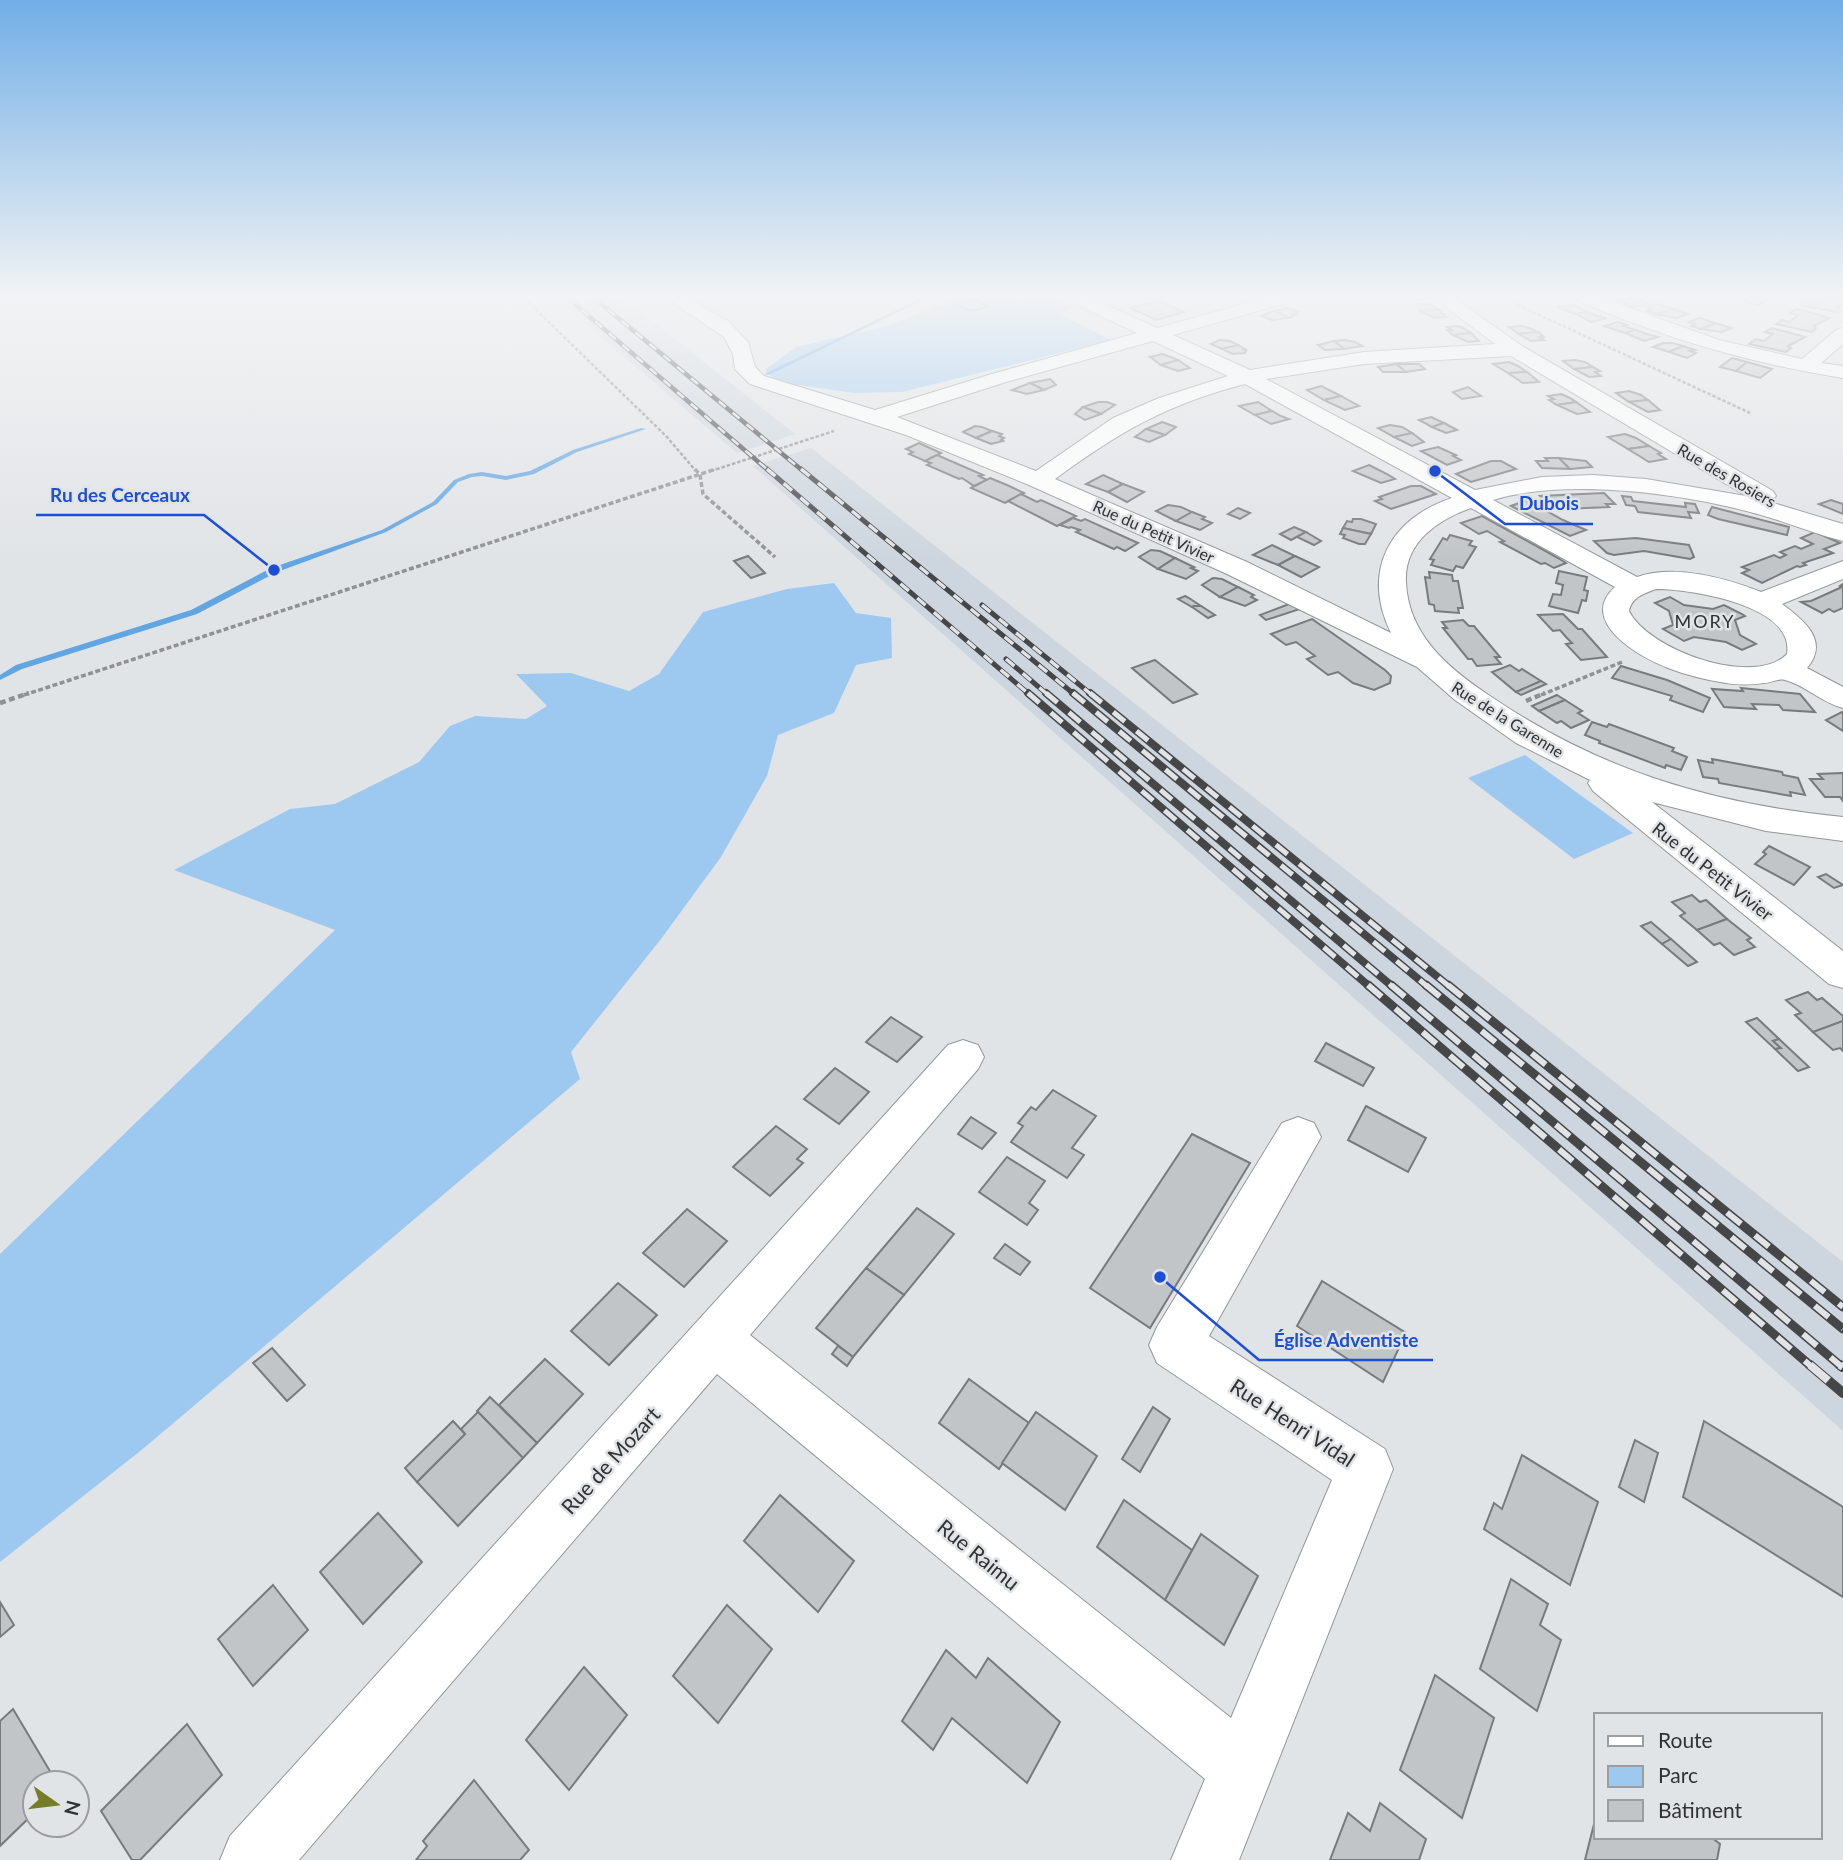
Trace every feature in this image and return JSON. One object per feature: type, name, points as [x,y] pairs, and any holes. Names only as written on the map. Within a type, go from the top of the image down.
[{"type":"street","name":"Rue du Petit Vivier","points":[[772,385],[876,417],[1038,480],[1237,568],[1426,661]]},
{"type":"street","points":[[876,417],[978,385]]},
{"type":"street","points":[[1038,480],[1123,422],[1167,402],[1222,385]]},
{"type":"street","points":[[1261,385],[1633,586]]},
{"type":"street","name":"Rue des Rosiers","points":[[1573,385],[1799,516]]},
{"type":"street","name":"Rue de la Garenne","points":[[1843,533],[1799,516],[1713,496],[1626,485],[1562,484],[1526,487],[1470,498],[1430,517],[1413,530],[1396,558],[1392,576],[1392,596],[1401,624],[1426,661],[1454,686],[1541,744],[1585,766],[1654,791],[1783,822],[1843,829]]},
{"type":"street","points":[[1760,603],[1843,569]]},
{"type":"street","points":[[1653,581],[1691,582],[1733,592],[1760,603],[1798,631],[1804,646],[1801,659],[1787,669],[1766,675],[1739,675],[1698,667],[1652,649],[1622,625],[1615,613],[1615,602],[1621,593],[1633,586],[1653,581]]},
{"type":"street","points":[[1787,669],[1843,699]]},
{"type":"street","name":"Rue du Petit Vivier","points":[[1585,766],[1674,841],[1843,974]]},
{"type":"street","name":"Rue de Mozart","points":[[254,1860],[716,1340],[963,1057]]},
{"type":"street","name":"Rue Henri Vidal","points":[[1205,1860],[1365,1469],[1175,1345],[1298,1137]]},
{"type":"street","name":"Rue Raimu","points":[[716,1340],[1242,1768]]},
{"type":"path","points":[[613,385],[666,436],[700,475],[703,494],[775,557]]},
{"type":"path","points":[[1689,385],[1750,413]]},
{"type":"path","points":[[0,703],[296,604],[876,417]]},
{"type":"path","points":[[1495,713],[1652,649]]},
{"type":"shaded area","points":[[657,385],[733,385],[795,434],[737,453]]},
{"type":"shaded area","points":[[811,448],[1843,1262],[1843,1431],[753,466]]},
{"type":"green space","points":[[797,385],[931,385],[902,392],[854,393]]},
{"type":"green space","points":[[834,583],[856,613],[891,618],[892,658],[856,665],[834,713],[778,735],[767,776],[721,857],[661,939],[571,1052],[580,1079],[144,1448],[0,1562],[0,1254],[335,930],[174,870],[290,809],[335,804],[419,762],[450,726],[475,716],[526,719],[547,706],[516,674],[571,673],[629,691],[659,674],[703,612],[787,589]]},
{"type":"green space","points":[[1525,755],[1633,833],[1574,859],[1468,778]]},
{"type":"building","points":[[1034,385],[1056,385],[1044,390]]},
{"type":"building","points":[[1034,385],[1044,390],[1027,394],[1012,390]]},
{"type":"building","points":[[1321,386],[1341,396],[1324,400],[1307,390]]},
{"type":"building","points":[[1468,387],[1481,396],[1462,399],[1453,392]]},
{"type":"building","points":[[1629,391],[1648,400],[1629,402],[1616,393]]},
{"type":"building","points":[[1561,394],[1576,402],[1557,405],[1549,400],[1554,399],[1548,396]]},
{"type":"building","points":[[1341,396],[1359,406],[1345,410],[1324,400]]},
{"type":"building","points":[[1648,400],[1660,410],[1648,412],[1629,402]]},
{"type":"building","points":[[1098,402],[1115,405],[1101,414],[1083,407]]},
{"type":"building","points":[[1258,402],[1272,411],[1255,415],[1239,406]]},
{"type":"building","points":[[1576,402],[1590,412],[1577,414],[1557,405]]},
{"type":"building","points":[[1083,407],[1101,414],[1085,420],[1075,414]]},
{"type":"building","points":[[1272,411],[1289,419],[1271,424],[1255,415]]},
{"type":"building","points":[[1431,417],[1444,423],[1432,427],[1419,420]]},
{"type":"building","points":[[1162,422],[1176,427],[1165,435],[1146,429]]},
{"type":"building","points":[[1444,423],[1457,430],[1446,433],[1432,427]]},
{"type":"building","points":[[1390,425],[1402,427],[1412,433],[1394,437],[1378,428]]},
{"type":"building","points":[[975,426],[992,431],[976,438],[963,432]]},
{"type":"building","points":[[1146,429],[1165,435],[1149,442],[1135,437]]},
{"type":"building","points":[[992,431],[1002,434],[999,436],[1004,438],[1001,440],[1003,441],[991,444],[976,438]]},
{"type":"building","points":[[1412,433],[1424,442],[1412,446],[1394,437]]},
{"type":"building","points":[[1625,434],[1649,446],[1628,449],[1608,437]]},
{"type":"building","points":[[919,443],[941,453],[925,461],[909,454],[913,452],[906,449]]},
{"type":"building","points":[[1649,446],[1666,459],[1649,462],[1628,449]]},
{"type":"building","points":[[1438,447],[1461,460],[1447,465],[1421,451]]},
{"type":"building","points":[[937,455],[983,475],[979,476],[987,480],[974,486],[962,478],[927,465],[931,463],[925,461]]},
{"type":"building","points":[[1545,458],[1559,458],[1570,469],[1542,468],[1536,461],[1548,461]]},
{"type":"building","points":[[1559,458],[1586,461],[1592,467],[1570,469]]},
{"type":"building","points":[[1491,461],[1501,461],[1516,469],[1471,482],[1456,474]]},
{"type":"building","points":[[1369,465],[1395,479],[1381,483],[1353,471]]},
{"type":"building","points":[[1103,475],[1123,484],[1108,492],[1086,484]]},
{"type":"building","points":[[990,478],[1024,493],[1005,503],[971,488]]},
{"type":"building","points":[[1123,484],[1144,492],[1127,502],[1108,492]]},
{"type":"building","points":[[1411,486],[1421,486],[1436,494],[1391,509],[1375,501],[1382,499],[1379,497]]},
{"type":"building","points":[[1604,493],[1615,504],[1606,504],[1609,507],[1564,509],[1561,506],[1551,506],[1540,496]]},
{"type":"building","points":[[1021,494],[1076,516],[1057,526],[1008,501]]},
{"type":"building","points":[[1622,496],[1631,497],[1633,501],[1686,507],[1685,503],[1695,504],[1699,513],[1688,512],[1691,518],[1638,512],[1635,506],[1626,505]]},
{"type":"building","points":[[1527,500],[1586,530],[1570,536],[1511,506]]},
{"type":"building","points":[[1831,500],[1843,504],[1843,514],[1819,504]]},
{"type":"building","points":[[1168,505],[1192,512],[1176,521],[1156,511]]},
{"type":"building","points":[[1712,507],[1789,527],[1787,535],[1718,519],[1708,515]]},
{"type":"building","points":[[1238,508],[1250,513],[1240,519],[1228,514]]},
{"type":"building","points":[[1192,512],[1212,523],[1200,530],[1176,521]]},
{"type":"building","points":[[1482,516],[1566,563],[1554,568],[1545,563],[1541,564],[1500,542],[1504,541],[1487,531],[1479,534],[1461,523]]},
{"type":"building","points":[[1073,518],[1081,521],[1085,519],[1138,543],[1125,551],[1117,547],[1114,549],[1076,532],[1080,530],[1060,525]]},
{"type":"building","points":[[1353,519],[1376,524],[1371,534],[1343,528],[1347,521],[1352,522]]},
{"type":"building","points":[[1294,527],[1306,532],[1291,540],[1280,534]]},
{"type":"building","points":[[1343,528],[1371,534],[1365,544],[1359,544],[1343,538],[1345,535],[1340,534]]},
{"type":"building","points":[[1306,532],[1321,541],[1314,545],[1297,537]]},
{"type":"building","points":[[1815,532],[1840,543],[1824,549],[1833,553],[1803,563],[1806,565],[1797,566],[1762,583],[1742,573],[1749,570],[1742,567],[1774,555],[1780,558],[1786,555],[1780,552],[1795,546],[1801,549],[1813,544],[1801,538]]},
{"type":"building","points":[[1450,535],[1472,541],[1469,545],[1476,547],[1463,568],[1456,566],[1453,571],[1431,565],[1434,560],[1430,559],[1443,538],[1447,540]]},
{"type":"building","points":[[1636,538],[1689,545],[1694,557],[1690,559],[1644,551],[1614,555],[1607,553],[1594,541]]},
{"type":"building","points":[[1272,545],[1295,556],[1278,565],[1253,555]]},
{"type":"building","points":[[1151,550],[1175,558],[1158,569],[1139,557]]},
{"type":"building","points":[[748,556],[765,573],[751,578],[734,561]]},
{"type":"building","points":[[1295,556],[1319,567],[1301,577],[1278,565]]},
{"type":"building","points":[[1175,558],[1198,571],[1186,579],[1158,569]]},
{"type":"building","points":[[1559,571],[1587,577],[1584,590],[1588,591],[1586,601],[1582,600],[1578,613],[1549,606],[1553,594],[1561,595],[1563,585],[1556,583]]},
{"type":"building","points":[[1429,572],[1452,575],[1453,581],[1458,581],[1463,608],[1458,608],[1459,613],[1435,611],[1434,605],[1429,604],[1425,577],[1430,578]]},
{"type":"building","points":[[1213,578],[1222,579],[1238,587],[1220,597],[1202,585]]},
{"type":"building","points":[[1843,584],[1843,608],[1834,612],[1829,609],[1822,613],[1801,602],[1811,601],[1842,587],[1840,586]]},
{"type":"building","points":[[1238,587],[1254,595],[1251,597],[1257,600],[1245,606],[1220,597]]},
{"type":"building","points":[[1185,596],[1201,606],[1192,607],[1178,599]]},
{"type":"building","points":[[1670,597],[1684,605],[1713,609],[1724,605],[1742,614],[1745,616],[1735,620],[1740,635],[1756,644],[1742,650],[1726,642],[1694,637],[1684,641],[1663,629],[1673,625],[1669,611],[1655,603]]},
{"type":"building","points":[[1292,603],[1300,609],[1266,620],[1260,615]]},
{"type":"building","points":[[1201,606],[1215,615],[1208,618],[1192,607]]},
{"type":"building","points":[[1563,614],[1578,629],[1582,629],[1607,657],[1581,660],[1566,644],[1572,643],[1560,630],[1553,631],[1538,615]]},
{"type":"building","points":[[1312,619],[1385,670],[1391,676],[1390,683],[1374,690],[1353,683],[1338,672],[1328,675],[1307,659],[1315,656],[1296,642],[1286,645],[1271,634]]},
{"type":"building","points":[[1463,620],[1469,626],[1474,626],[1500,657],[1495,657],[1501,664],[1477,666],[1472,659],[1468,659],[1443,628],[1447,628],[1442,622]]},
{"type":"building","points":[[1155,660],[1197,694],[1173,703],[1132,668]]},
{"type":"building","points":[[1510,665],[1541,681],[1516,692],[1492,672]]},
{"type":"building","points":[[1621,666],[1667,680],[1710,698],[1703,712],[1670,700],[1672,696],[1612,678]]},
{"type":"building","points":[[1541,681],[1546,684],[1521,695],[1516,692]]},
{"type":"building","points":[[1741,688],[1800,694],[1815,712],[1783,710],[1779,705],[1752,704],[1756,709],[1724,707],[1712,689],[1743,691]]},
{"type":"building","points":[[1557,695],[1565,700],[1539,711],[1532,706]]},
{"type":"building","points":[[1565,700],[1582,711],[1578,713],[1589,720],[1571,728],[1561,721],[1557,723],[1539,711]]},
{"type":"building","points":[[1843,713],[1843,731],[1826,720]]},
{"type":"building","points":[[1592,722],[1607,727],[1609,724],[1674,748],[1672,751],[1687,757],[1681,770],[1666,765],[1665,768],[1585,735]]},
{"type":"building","points":[[1712,759],[1782,772],[1783,775],[1798,778],[1805,795],[1790,792],[1791,796],[1719,783],[1718,779],[1703,777],[1698,760],[1713,763]]},
{"type":"building","points":[[1843,773],[1843,801],[1840,797],[1825,797],[1810,779],[1823,779],[1818,774]]},
{"type":"building","points":[[1769,846],[1810,867],[1794,885],[1755,864],[1766,854],[1763,852]]},
{"type":"building","points":[[1826,874],[1843,885],[1834,888],[1818,877]]},
{"type":"building","points":[[1692,895],[1700,902],[1706,900],[1727,919],[1697,930],[1680,916],[1685,913],[1672,902]]},
{"type":"building","points":[[1727,919],[1751,938],[1747,940],[1755,947],[1734,955],[1720,943],[1714,945],[1697,930]]},
{"type":"building","points":[[1651,922],[1671,939],[1662,944],[1641,926]]},
{"type":"building","points":[[1671,939],[1697,962],[1688,966],[1662,944]]},
{"type":"building","points":[[1808,992],[1817,1000],[1822,998],[1843,1016],[1843,1021],[1813,1032],[1795,1015],[1801,1013],[1786,1000]]},
{"type":"building","points":[[891,1017],[922,1037],[897,1062],[866,1042]]},
{"type":"building","points":[[1757,1018],[1779,1039],[1773,1041],[1781,1048],[1775,1049],[1746,1022]]},
{"type":"building","points":[[1843,1021],[1843,1051],[1840,1048],[1833,1050],[1813,1032]]},
{"type":"building","points":[[1779,1039],[1809,1067],[1798,1071],[1775,1049],[1781,1048],[1773,1041]]},
{"type":"building","points":[[1326,1043],[1374,1068],[1363,1086],[1315,1061]]},
{"type":"building","points":[[835,1068],[869,1092],[839,1124],[804,1099]]},
{"type":"building","points":[[1053,1090],[1096,1116],[1072,1148],[1084,1155],[1067,1178],[1011,1142],[1023,1126],[1018,1123],[1031,1107],[1036,1110]]},
{"type":"building","points":[[1366,1106],[1426,1138],[1408,1172],[1348,1140]]},
{"type":"building","points":[[971,1117],[996,1133],[982,1149],[958,1134]]},
{"type":"building","points":[[776,1126],[807,1149],[797,1159],[803,1163],[770,1196],[733,1167]]},
{"type":"building","points":[[1192,1134],[1250,1163],[1150,1328],[1090,1288]]},
{"type":"building","points":[[1007,1157],[1045,1181],[1029,1203],[1038,1210],[1027,1225],[979,1192]]},
{"type":"building","points":[[917,1208],[954,1234],[904,1295],[866,1268]]},
{"type":"building","points":[[687,1209],[727,1241],[684,1287],[643,1253]]},
{"type":"building","points":[[1005,1244],[1030,1262],[1020,1275],[994,1258]]},
{"type":"building","points":[[866,1268],[904,1295],[853,1357],[816,1328]]},
{"type":"building","points":[[1322,1281],[1406,1333],[1383,1382],[1297,1326]]},
{"type":"building","points":[[618,1283],[657,1315],[609,1365],[571,1331]]},
{"type":"building","points":[[838,1346],[853,1357],[847,1366],[832,1354]]},
{"type":"building","points":[[272,1348],[305,1385],[287,1401],[253,1363]]},
{"type":"building","points":[[545,1359],[583,1394],[537,1443],[499,1405]]},
{"type":"building","points":[[969,1379],[1029,1423],[999,1469],[939,1423]]},
{"type":"building","points":[[490,1397],[537,1443],[523,1458],[477,1411]]},
{"type":"building","points":[[1153,1407],[1170,1419],[1140,1472],[1122,1459]]},
{"type":"building","points":[[478,1412],[523,1458],[458,1526],[417,1482],[465,1434],[461,1429]]},
{"type":"building","points":[[1036,1412],[1097,1456],[1065,1510],[1002,1463]]},
{"type":"building","points":[[453,1421],[465,1434],[417,1482],[405,1468]]},
{"type":"building","points":[[1704,1421],[1843,1507],[1843,1597],[1683,1497]]},
{"type":"building","points":[[1635,1440],[1658,1453],[1644,1502],[1619,1487]]},
{"type":"building","points":[[1522,1455],[1598,1502],[1570,1585],[1484,1529],[1494,1503],[1502,1509]]},
{"type":"building","points":[[780,1495],[854,1561],[818,1612],[744,1541]]},
{"type":"building","points":[[1124,1500],[1192,1550],[1165,1600],[1097,1547]]},
{"type":"building","points":[[378,1513],[422,1562],[363,1624],[320,1572]]},
{"type":"building","points":[[1201,1534],[1258,1576],[1224,1645],[1165,1600]]},
{"type":"building","points":[[1511,1579],[1548,1604],[1540,1625],[1561,1640],[1537,1711],[1480,1669]]},
{"type":"building","points":[[273,1585],[308,1630],[253,1686],[218,1639]]},
{"type":"building","points":[[0,1602],[14,1625],[0,1637]]},
{"type":"building","points":[[727,1605],[772,1649],[718,1723],[673,1676]]},
{"type":"building","points":[[946,1650],[976,1678],[988,1658],[1060,1722],[1027,1783],[952,1718],[933,1750],[902,1721]]},
{"type":"building","points":[[584,1667],[627,1715],[569,1790],[526,1740]]},
{"type":"building","points":[[1435,1675],[1494,1718],[1462,1818],[1400,1770]]},
{"type":"building","points":[[13,1709],[49,1769],[21,1769],[21,1826],[0,1846],[0,1721]]},
{"type":"building","points":[[187,1724],[222,1775],[140,1860],[132,1860],[101,1811]]},
{"type":"building","points":[[474,1780],[529,1850],[520,1860],[416,1860],[427,1846],[423,1841]]},
{"type":"building","points":[[1380,1803],[1426,1839],[1419,1860],[1330,1860],[1348,1813],[1370,1831]]},
{"type":"building","points":[[1594,1824],[1594,1839],[1714,1839],[1720,1844],[1717,1860],[1585,1860]]},
{"type":"waterway","points":[[0,678],[19,667],[194,612],[274,570],[384,531],[435,503],[456,481],[471,475],[506,478],[532,473],[575,451],[643,429]]},
{"type":"railway","points":[[669,385],[769,471]]},
{"type":"railway","points":[[699,385],[803,471]]},
{"type":"railway","points":[[767,469],[1030,695]]},
{"type":"railway","points":[[801,469],[1075,695]]},
{"type":"railway","points":[[982,605],[1092,695]]},
{"type":"railway","points":[[1006,659],[1048,695]]},
{"type":"railway","points":[[1028,693],[1370,987]]},
{"type":"railway","points":[[1046,693],[1393,987]]},
{"type":"railway","points":[[1073,693],[1428,987]]},
{"type":"railway","points":[[1090,693],[1450,987]]},
{"type":"railway","points":[[1368,985],[1812,1367]]},
{"type":"railway","points":[[1391,985],[1842,1367]]},
{"type":"railway","points":[[1426,985],[1843,1329]]},
{"type":"railway","points":[[1448,985],[1843,1307]]},
{"type":"railway","points":[[1810,1365],[1843,1393]]},
{"type":"place","name":"Dubois","points":[[1435,471]]},
{"type":"place","name":"Ru des Cerceaux","points":[[274,570]]},
{"type":"place","name":"Église Adventiste","points":[[1160,1277]]},
{"type":"district","name":"MORY","points":[[1705,621]]}]
